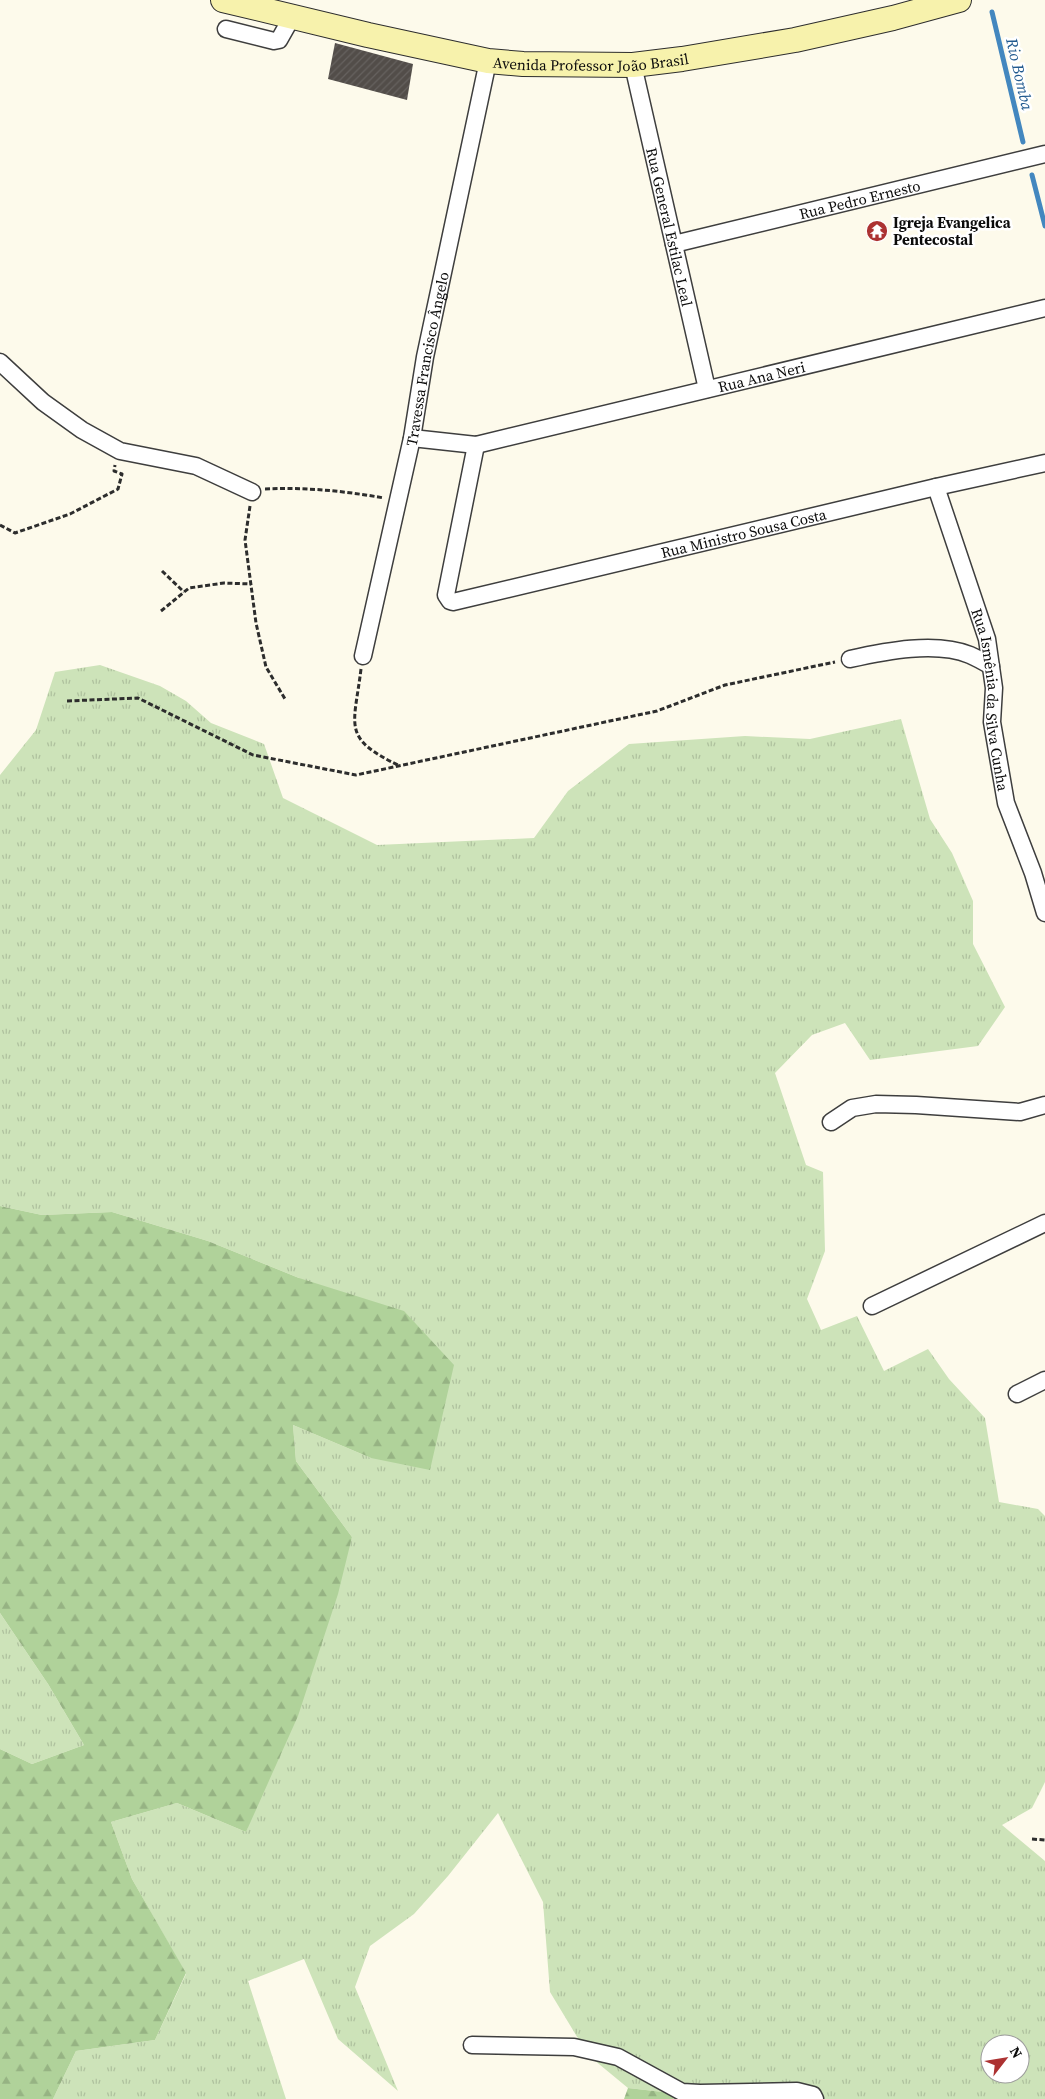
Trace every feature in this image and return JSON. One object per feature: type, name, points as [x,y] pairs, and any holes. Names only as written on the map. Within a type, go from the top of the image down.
[{"type":"main road","name":"Avenida Professor João Brasil","points":[[223,0],[488,62],[633,65],[682,59],[795,40],[893,18],[959,0]]},
{"type":"street","points":[[226,29],[274,41],[279,40],[292,17]]},
{"type":"street","name":"Travessa Francisco Ângelo","points":[[363,656],[396,500],[412,438],[425,357],[488,62]]},
{"type":"street","name":"Rua General Estilac Leal","points":[[633,65],[707,389]]},
{"type":"street","name":"Rua Pedro Ernesto","points":[[674,244],[1045,154]]},
{"type":"street","name":"Rua Ana Neri","points":[[412,438],[476,445],[1045,308]]},
{"type":"street","points":[[0,362],[43,402],[82,430],[120,451],[196,466],[252,492]]},
{"type":"street","name":"Rua Ministro Sousa Costa","points":[[476,445],[446,596],[453,602],[936,487],[1045,463]]},
{"type":"street","name":"Rua Ismênia da Silva Cunha","points":[[936,487],[987,638],[994,688],[992,722],[1006,802],[1033,873],[1045,913]]},
{"type":"street","points":[[850,659],[877,653],[931,648],[969,655],[991,666]]},
{"type":"street","points":[[831,1122],[852,1108],[876,1104],[916,1104],[1020,1112],[1045,1105]]},
{"type":"street","points":[[872,1306],[1045,1223]]},
{"type":"street","points":[[1017,1394],[1045,1380]]},
{"type":"street","points":[[472,2045],[574,2046],[618,2057],[682,2092],[796,2091],[813,2095],[815,2099]]},
{"type":"path","points":[[0,525],[16,533],[70,514],[118,489],[122,474],[114,471],[120,451]]},
{"type":"path","points":[[285,699],[266,666],[256,623],[246,540],[252,492],[257,489],[288,488],[344,491],[396,500]]},
{"type":"path","points":[[162,571],[184,592]]},
{"type":"path","points":[[161,611],[189,588],[224,583],[251,584]]},
{"type":"path","points":[[363,656],[354,726],[359,739],[375,754],[400,766]]},
{"type":"path","points":[[67,701],[138,698],[253,755],[356,775],[657,712],[725,685],[850,659]]},
{"type":"path","points":[[1032,1839],[1045,1840]]},
{"type":"green space","points":[[100,665],[160,686],[186,701],[211,723],[264,744],[283,798],[377,845],[534,838],[568,791],[629,744],[745,736],[810,739],[901,719],[930,819],[952,853],[973,901],[973,944],[1005,1007],[978,1046],[870,1060],[845,1023],[812,1035],[775,1073],[806,1165],[823,1172],[825,1251],[807,1299],[821,1330],[857,1316],[884,1371],[928,1349],[949,1379],[985,1418],[999,1502],[1038,1509],[1045,1516],[1045,1782],[1032,1808],[1002,1825],[1045,1861],[1045,2099],[673,2099],[672,2093],[628,2088],[588,2055],[550,1992],[543,1902],[498,1813],[448,1876],[414,1914],[370,1946],[355,1987],[398,2091],[338,2039],[304,1959],[248,1981],[286,2099],[53,2099],[76,2051],[155,2040],[186,1974],[132,1879],[111,1822],[177,1803],[246,1832],[352,1537],[296,1461],[293,1425],[371,1458],[299,1278],[208,1241],[112,1212],[42,1215],[0,1206],[0,775],[36,730],[55,672]]},
{"type":"green space","points":[[0,1206],[42,1215],[112,1212],[208,1241],[299,1278],[404,1311],[454,1365],[430,1470],[371,1458],[293,1425],[296,1461],[352,1537],[338,1594],[298,1716],[246,1832],[177,1803],[111,1822],[132,1879],[186,1973],[155,2040],[76,2051],[53,2099],[0,2099],[0,1749],[32,1764],[84,1745],[48,1684],[0,1613]]},
{"type":"green space","points":[[0,1613],[48,1684],[84,1745],[32,1764],[0,1749]]},
{"type":"green space","points":[[628,2088],[672,2093],[673,2099],[624,2099]]},
{"type":"building","points":[[335,43],[413,64],[407,100],[328,79]]},
{"type":"waterway","name":"Rio Bomba","points":[[992,12],[1023,142]]},
{"type":"waterway","name":"Rio Bomba","points":[[1032,175],[1045,226]]},
{"type":"place","name":"Igreja Evangelica Pentecostal","points":[[877,231]]}]
